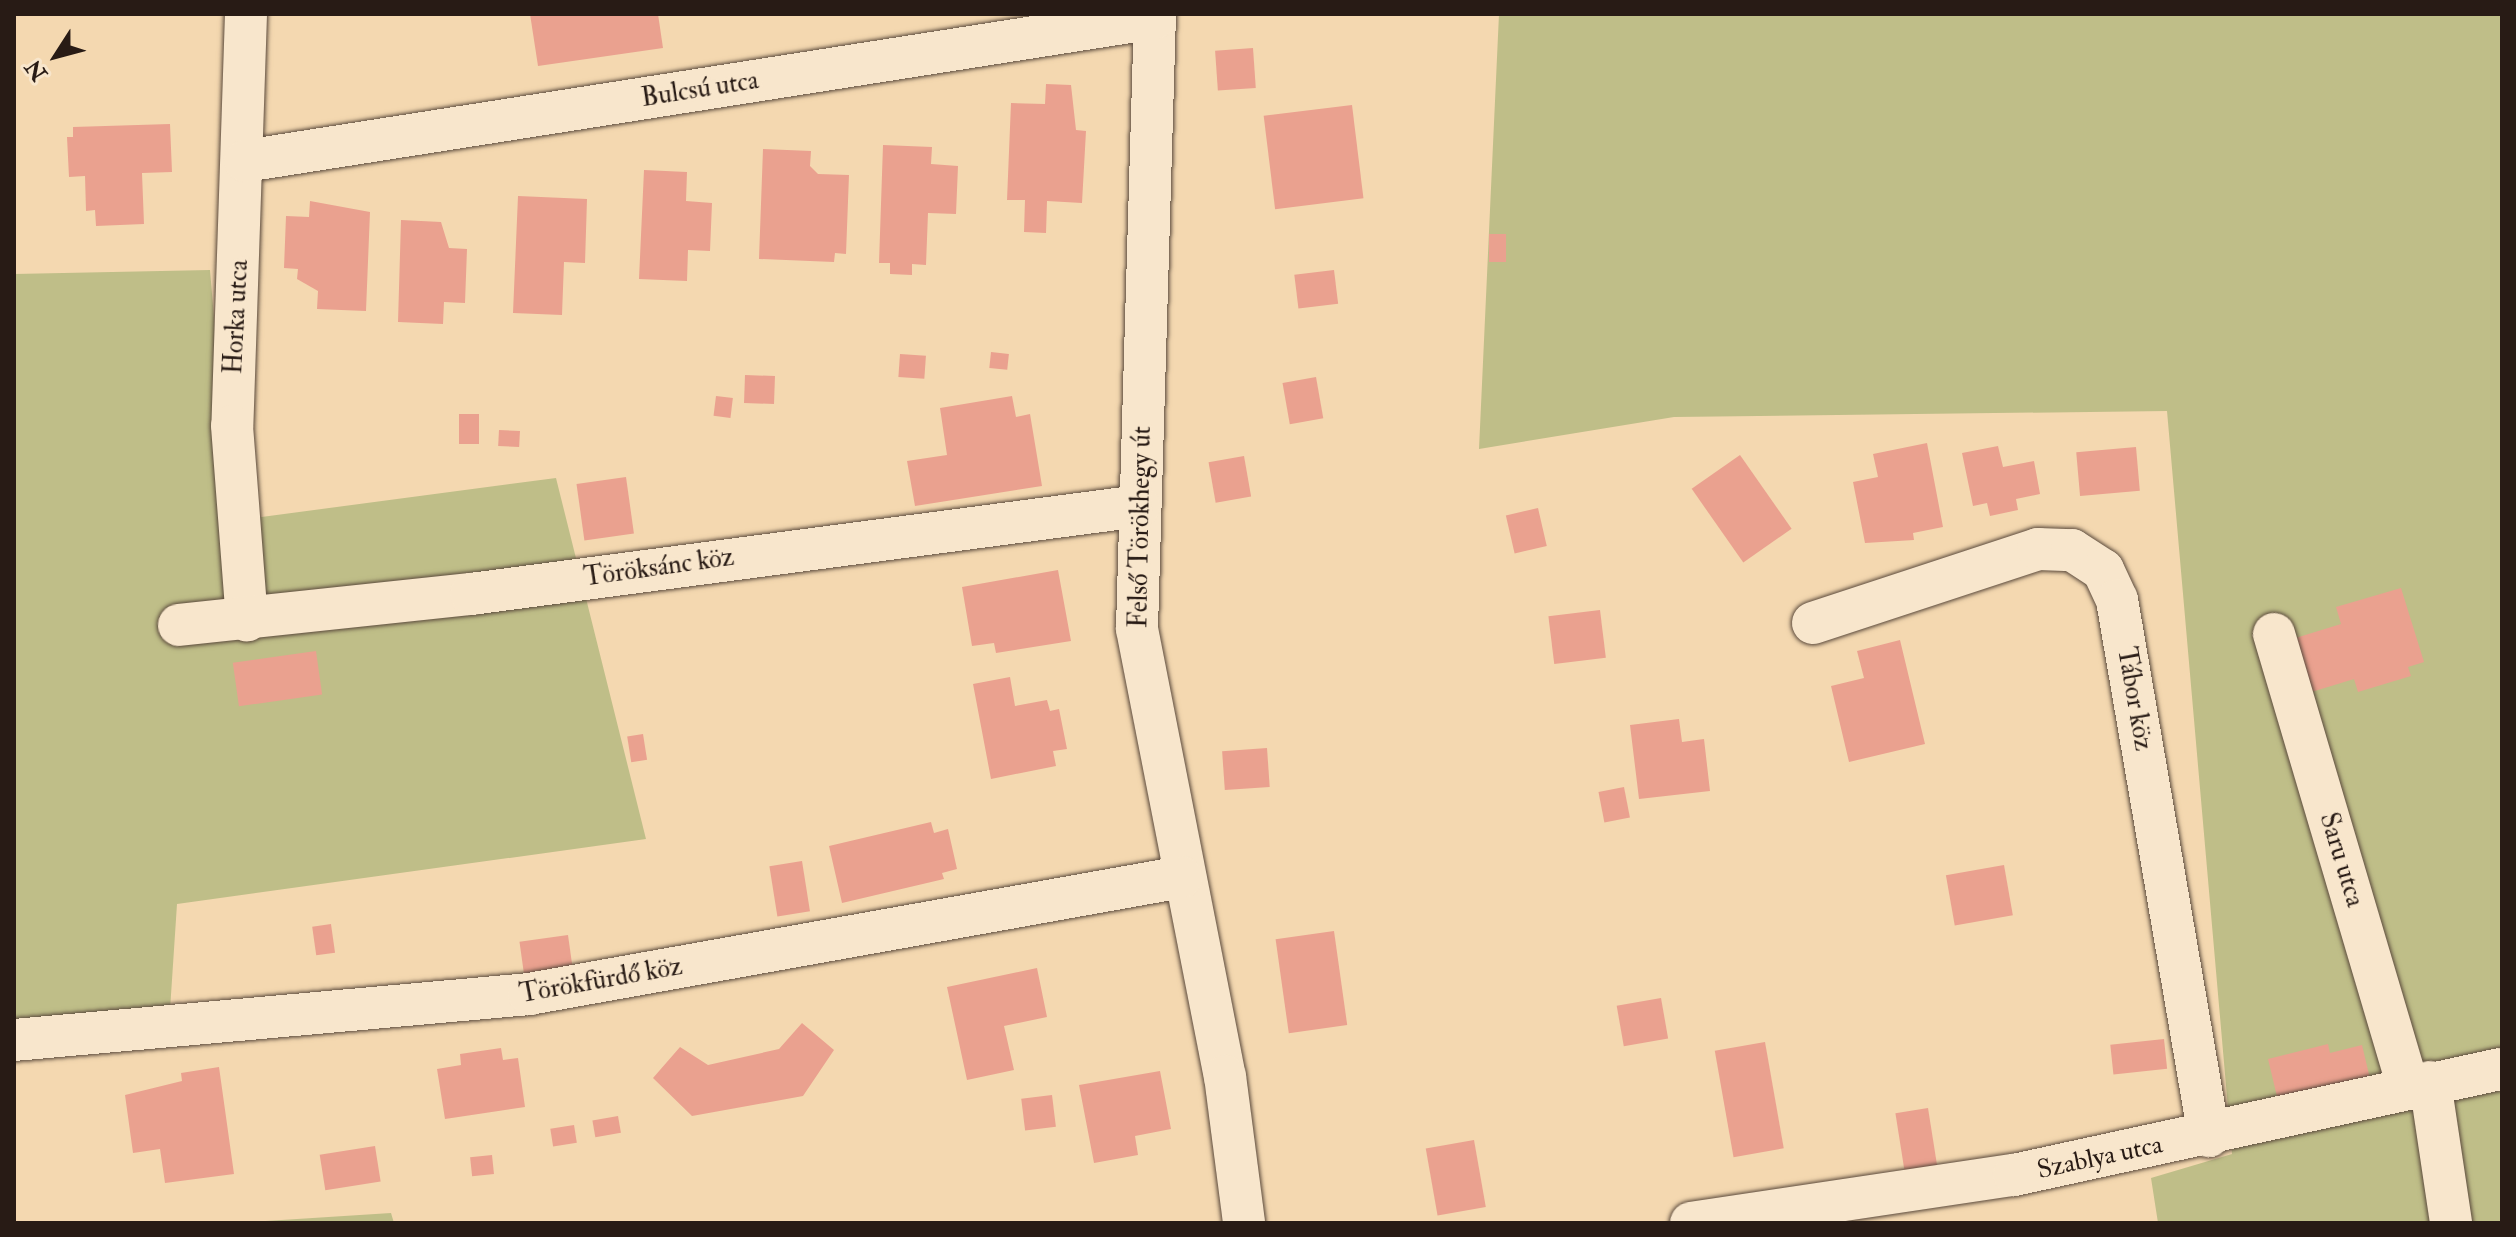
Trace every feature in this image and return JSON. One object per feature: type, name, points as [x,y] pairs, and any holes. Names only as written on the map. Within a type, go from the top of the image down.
[{"type":"street","name":"Horka utca","points":[[246,14],[245,161],[232,426],[247,620]]},
{"type":"street","name":"Bulcsú utca","points":[[245,161],[1155,16]]},
{"type":"street","name":"Felső Törökhegy út","points":[[1155,16],[1137,629],[1182,877],[1225,1076],[1244,1223]]},
{"type":"street","name":"Töröksánc köz","points":[[179,625],[247,620],[1139,506]]},
{"type":"street","name":"Tábor köz","points":[[1813,623],[2038,549],[2072,550],[2103,570],[2117,600],[2209,1136]]},
{"type":"street","name":"Saru utca","points":[[2274,634],[2419,1083],[2451,1223]]},
{"type":"street","name":"Törökfürdő köz","points":[[14,1040],[529,994],[1182,877]]},
{"type":"street","name":"Szablya utca","points":[[1691,1223],[2014,1175],[2376,1100],[2419,1083],[2502,1069]]},
{"type":"shaded area","points":[[1499,14],[2502,14],[2502,1223],[2158,1223],[2151,1178],[2232,1154],[2167,411],[1674,417],[1479,449]]},
{"type":"shaded area","points":[[210,270],[231,521],[556,478],[646,839],[177,904],[170,1010],[14,1027],[14,274]]},
{"type":"shaded area","points":[[391,1213],[394,1223],[233,1223]]},
{"type":"building","points":[[530,14],[658,14],[663,48],[538,66]]},
{"type":"building","points":[[1253,48],[1256,88],[1218,91],[1215,51]]},
{"type":"building","points":[[1046,84],[1071,85],[1076,130],[1086,131],[1082,203],[1047,201],[1046,233],[1024,232],[1025,200],[1007,200],[1011,103],[1045,104]]},
{"type":"building","points":[[1352,105],[1363,198],[1275,209],[1264,116]]},
{"type":"building","points":[[170,124],[172,172],[142,173],[144,224],[96,226],[95,210],[86,211],[85,176],[69,177],[67,137],[73,137],[73,127]]},
{"type":"building","points":[[883,145],[932,147],[931,164],[958,166],[956,214],[928,213],[926,265],[912,264],[912,275],[890,274],[890,263],[879,263]]},
{"type":"building","points":[[763,149],[811,151],[810,166],[818,174],[849,175],[846,254],[835,253],[834,262],[759,259]]},
{"type":"building","points":[[644,170],[687,172],[686,201],[712,203],[710,251],[688,250],[687,281],[639,279]]},
{"type":"building","points":[[518,196],[587,199],[585,263],[564,262],[562,315],[513,313]]},
{"type":"building","points":[[310,201],[370,212],[366,311],[317,309],[318,291],[297,279],[298,269],[284,268],[286,216],[309,217]]},
{"type":"building","points":[[401,220],[441,222],[449,248],[467,249],[465,303],[444,302],[443,324],[398,322]]},
{"type":"building","points":[[1489,234],[1506,234],[1506,262],[1489,262]]},
{"type":"building","points":[[1334,270],[1338,304],[1298,309],[1294,275]]},
{"type":"building","points":[[991,352],[1009,354],[1007,370],[989,368]]},
{"type":"building","points":[[900,354],[926,356],[924,379],[898,377]]},
{"type":"building","points":[[745,375],[775,376],[774,404],[744,403]]},
{"type":"building","points":[[1316,377],[1323,418],[1290,424],[1283,383]]},
{"type":"building","points":[[716,396],[733,398],[730,418],[714,416]]},
{"type":"building","points":[[1012,396],[1016,417],[1030,414],[1042,486],[915,506],[907,461],[947,455],[940,408]]},
{"type":"building","points":[[459,414],[479,414],[479,444],[459,444]]},
{"type":"building","points":[[499,430],[520,431],[519,447],[498,446]]},
{"type":"building","points":[[1927,443],[1943,527],[1913,533],[1914,540],[1865,543],[1853,482],[1878,477],[1873,454]]},
{"type":"building","points":[[1998,446],[2003,467],[2034,461],[2040,494],[2016,499],[2018,510],[1990,516],[1987,503],[1973,506],[1962,453]]},
{"type":"building","points":[[2136,447],[2140,491],[2080,496],[2076,452]]},
{"type":"building","points":[[1740,455],[1792,529],[1743,563],[1692,489]]},
{"type":"building","points":[[1244,456],[1251,496],[1216,503],[1209,462]]},
{"type":"building","points":[[626,477],[634,533],[584,540],[576,484]]},
{"type":"building","points":[[1538,508],[1547,546],[1515,553],[1506,515]]},
{"type":"building","points":[[1058,570],[1071,641],[996,653],[994,643],[972,646],[962,587]]},
{"type":"building","points":[[2401,588],[2424,662],[2408,667],[2411,676],[2358,692],[2354,679],[2305,694],[2289,640],[2341,624],[2336,607]]},
{"type":"building","points":[[1600,610],[1606,658],[1554,664],[1548,616]]},
{"type":"building","points":[[1900,640],[1925,744],[1849,762],[1831,686],[1864,678],[1857,651]]},
{"type":"building","points":[[316,651],[322,695],[239,706],[233,663]]},
{"type":"building","points":[[1010,677],[1015,706],[1047,700],[1050,711],[1059,709],[1067,749],[1053,751],[1056,766],[991,779],[973,684]]},
{"type":"building","points":[[1679,719],[1682,742],[1704,739],[1710,791],[1639,799],[1630,725]]},
{"type":"building","points":[[643,734],[647,760],[631,762],[627,737]]},
{"type":"building","points":[[1267,748],[1270,787],[1225,790],[1222,751]]},
{"type":"building","points":[[1624,787],[1630,817],[1604,822],[1598,792]]},
{"type":"building","points":[[931,822],[934,833],[948,829],[957,869],[942,873],[944,879],[842,903],[829,846]]},
{"type":"building","points":[[802,861],[810,911],[777,917],[769,866]]},
{"type":"building","points":[[2004,865],[2013,915],[1955,925],[1946,875]]},
{"type":"building","points":[[331,924],[335,953],[316,955],[312,927]]},
{"type":"building","points":[[1334,931],[1347,1025],[1289,1033],[1276,939]]},
{"type":"building","points":[[568,935],[573,969],[524,975],[519,942]]},
{"type":"building","points":[[1037,968],[1047,1017],[1004,1026],[1014,1070],[967,1080],[947,987]]},
{"type":"building","points":[[1661,998],[1668,1038],[1624,1046],[1617,1006]]},
{"type":"building","points":[[802,1023],[834,1050],[803,1096],[692,1116],[653,1078],[680,1047],[708,1065],[779,1049]]},
{"type":"building","points":[[2164,1039],[2167,1069],[2113,1074],[2110,1045]]},
{"type":"building","points":[[1765,1042],[1784,1148],[1734,1157],[1715,1051]]},
{"type":"building","points":[[2328,1044],[2330,1053],[2362,1045],[2372,1087],[2280,1109],[2268,1059]]},
{"type":"building","points":[[501,1048],[503,1060],[518,1058],[525,1107],[445,1119],[437,1069],[461,1065],[460,1054]]},
{"type":"building","points":[[219,1067],[234,1174],[165,1183],[160,1149],[133,1153],[125,1095],[182,1081],[181,1073]]},
{"type":"building","points":[[1160,1071],[1171,1129],[1135,1136],[1138,1155],[1094,1163],[1079,1085]]},
{"type":"building","points":[[1052,1095],[1056,1127],[1025,1131],[1021,1099]]},
{"type":"building","points":[[1928,1108],[1938,1168],[1905,1173],[1895,1113]]},
{"type":"building","points":[[618,1116],[621,1133],[595,1137],[592,1121]]},
{"type":"building","points":[[574,1125],[577,1143],[553,1147],[550,1129]]},
{"type":"building","points":[[1474,1140],[1486,1207],[1438,1215],[1426,1149]]},
{"type":"building","points":[[375,1146],[381,1182],[325,1190],[320,1155]]},
{"type":"building","points":[[492,1155],[494,1174],[472,1176],[470,1157]]}]
